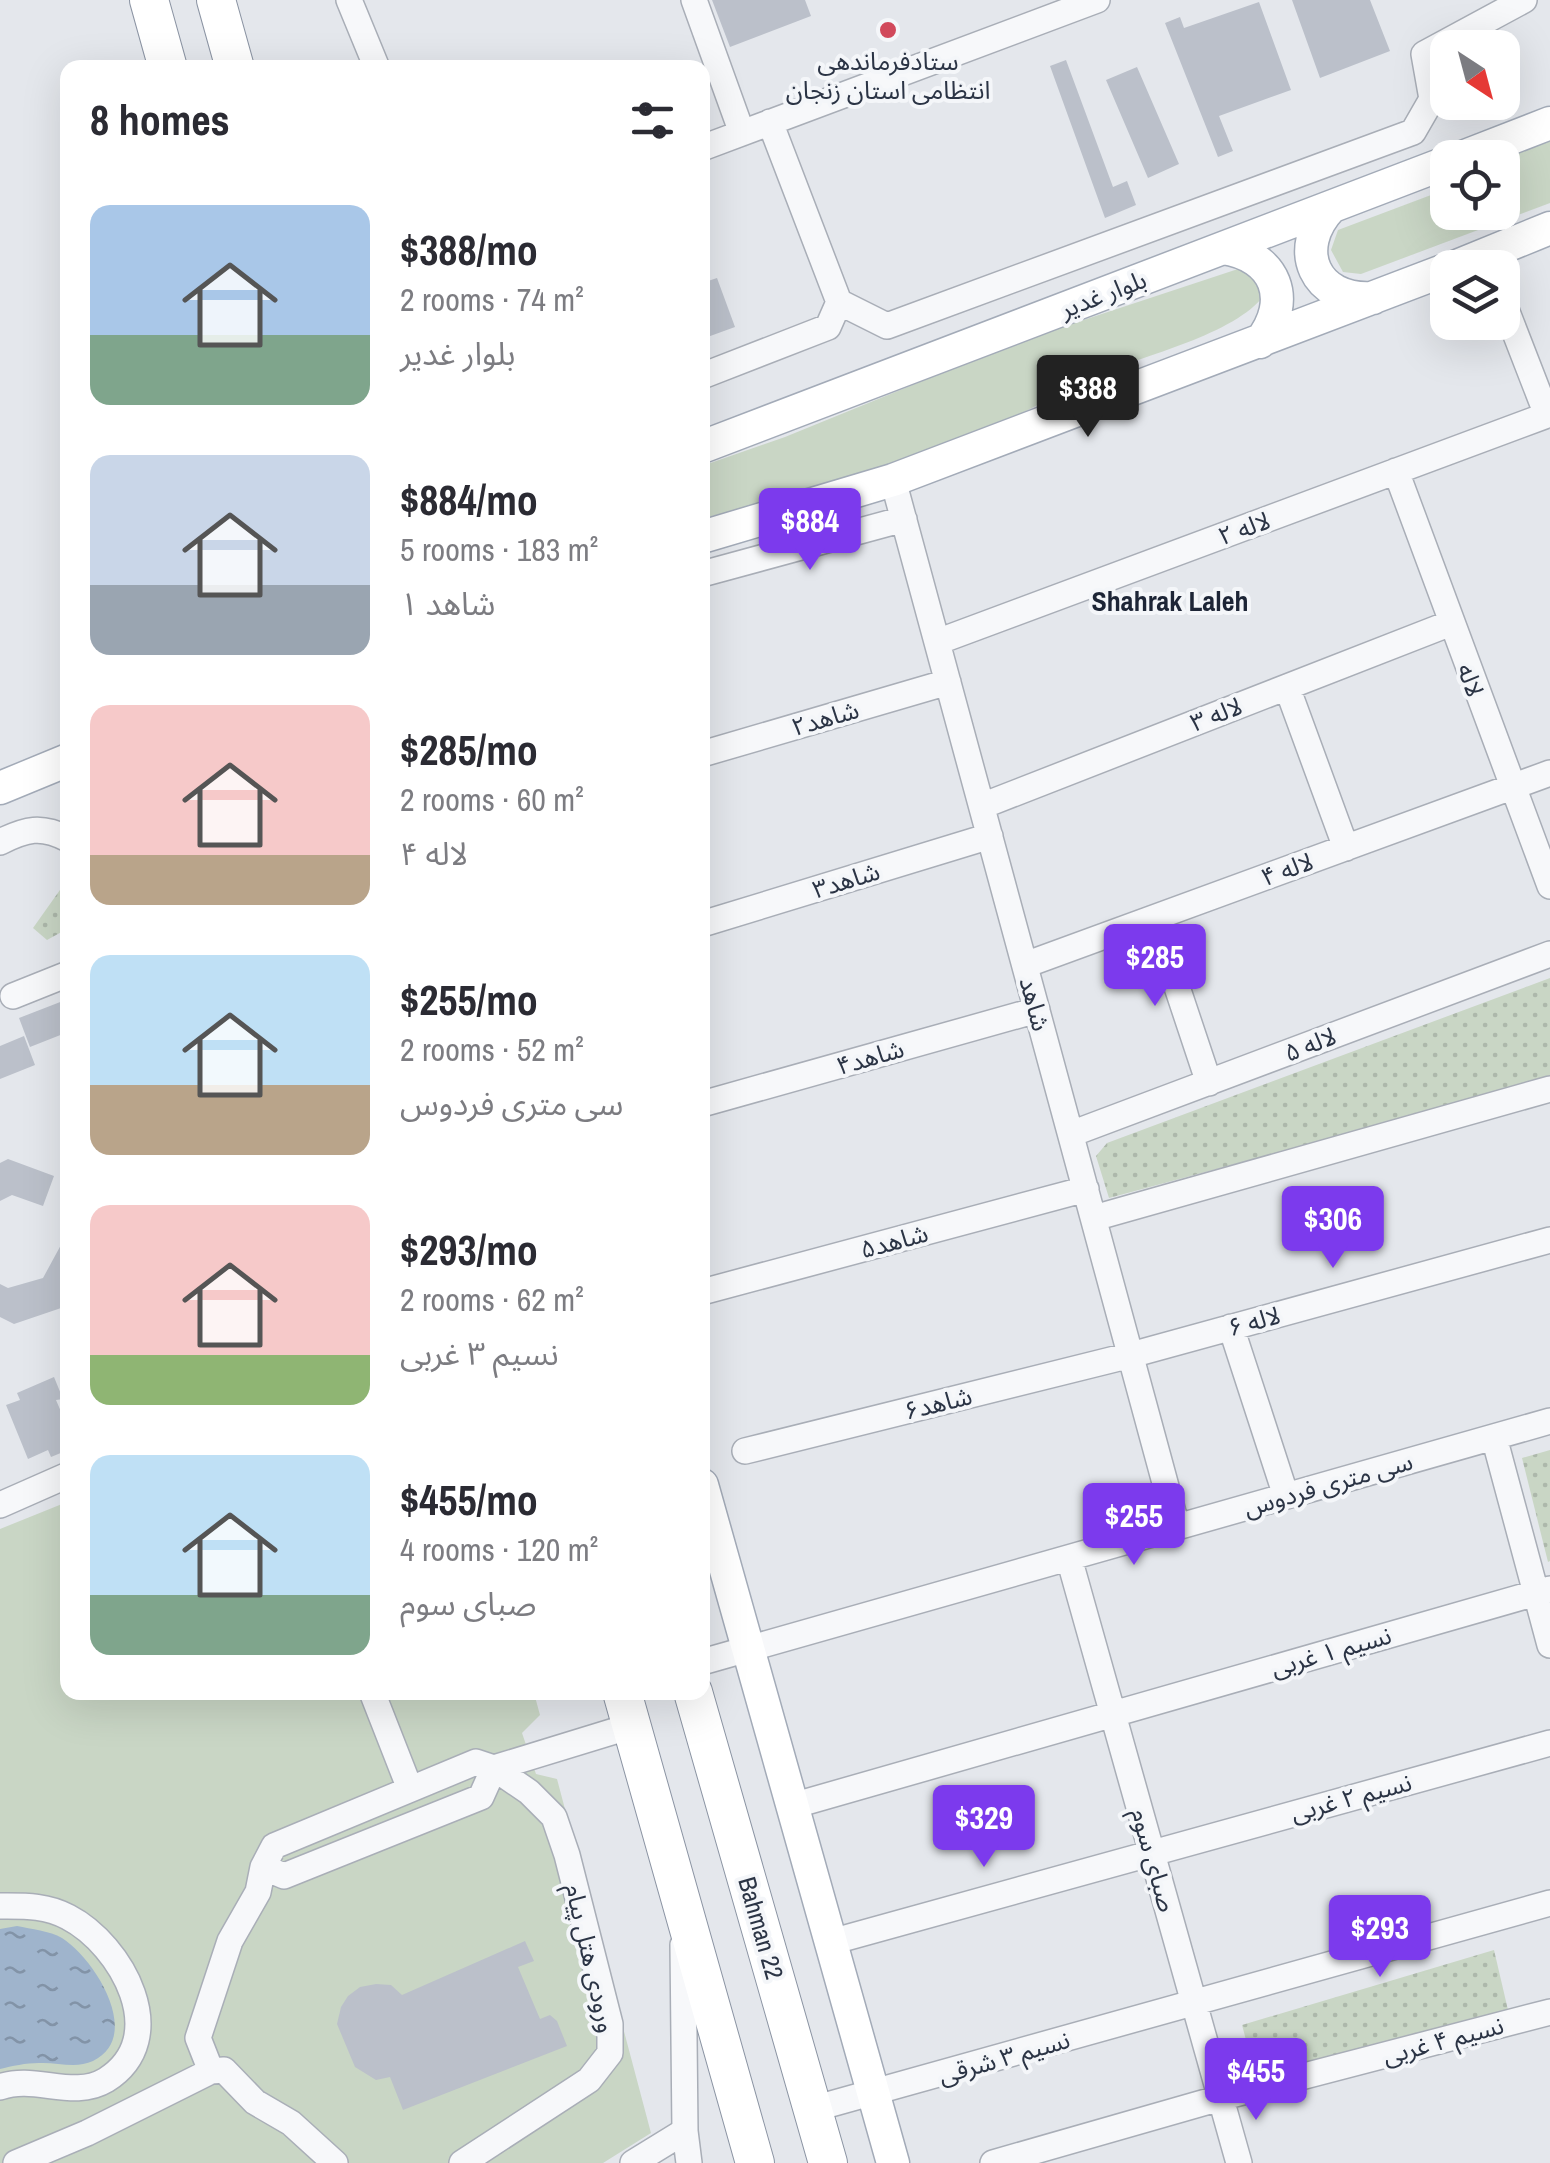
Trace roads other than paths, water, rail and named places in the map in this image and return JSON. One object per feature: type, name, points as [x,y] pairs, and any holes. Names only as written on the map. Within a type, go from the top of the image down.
[{"type":"highway","points":[[149,0],[166,60]]},
{"type":"highway","points":[[216,0],[233,60]]},
{"type":"highway","name":"Bahman 22","points":[[696,1700],[828,2163]]},
{"type":"highway","points":[[626,1709],[755,2163]]},
{"type":"main road","points":[[1506,140],[1550,123]]},
{"type":"main road","name":"بلوار غدیر","points":[[710,444],[1430,169]]},
{"type":"main road","points":[[1332,206],[1319,220],[1312,236],[1310,253],[1315,270],[1339,295],[1356,300],[1374,298]]},
{"type":"main road","points":[[1509,250],[1550,228]]},
{"type":"main road","points":[[1223,248],[1258,260],[1277,291],[1278,310],[1272,328],[1260,342]]},
{"type":"main road","points":[[710,535],[893,480],[1430,276]]},
{"type":"main road","points":[[0,788],[60,763]]},
{"type":"main road","points":[[710,1515],[893,2163]]},
{"type":"street","points":[[349,0],[374,60]]},
{"type":"street","points":[[694,0],[742,133]]},
{"type":"street","points":[[710,145],[1098,0]]},
{"type":"street","points":[[770,122],[839,302],[888,326],[1413,132],[1432,100],[1424,54],[1524,0]]},
{"type":"street","points":[[710,373],[828,327],[839,302]]},
{"type":"street","points":[[1518,340],[1548,414]]},
{"type":"street","name":"لاله ۲","points":[[937,642],[1548,414]]},
{"type":"street","name":"لاله","points":[[1396,471],[1550,886]]},
{"type":"street","name":"شاهد","points":[[893,480],[1178,1527]]},
{"type":"street","points":[[710,572],[904,519]]},
{"type":"street","name":"لاله ۳","points":[[982,806],[1451,623]]},
{"type":"street","name":"شاهد۲","points":[[710,752],[948,682]]},
{"type":"street","points":[[1287,687],[1346,848]]},
{"type":"street","name":"لاله ۴","points":[[1025,965],[1550,773]]},
{"type":"street","points":[[0,842],[43,828],[60,835]]},
{"type":"street","name":"شاهد۳","points":[[710,922],[990,836]]},
{"type":"street","points":[[1154,918],[1209,1082]]},
{"type":"street","name":"لاله ۵","points":[[1071,1134],[1550,954]]},
{"type":"street","points":[[13,996],[60,977]]},
{"type":"street","name":"شاهد۴","points":[[710,1102],[1037,1010]]},
{"type":"street","points":[[1094,1218],[1550,1090]]},
{"type":"street","name":"شاهد۵","points":[[710,1290],[1086,1190]]},
{"type":"street","name":"لاله ۶","points":[[1131,1355],[1550,1240]]},
{"type":"street","points":[[1231,1327],[1286,1496]]},
{"type":"street","name":"شاهد۶","points":[[746,1451],[1131,1355]]},
{"type":"street","name":"سی متری فردوس","points":[[710,1660],[1550,1421]]},
{"type":"street","points":[[1494,1437],[1543,1591],[1550,1646]]},
{"type":"street","points":[[0,1505],[60,1479]]},
{"type":"street","name":"صبای سوم","points":[[1069,1558],[1239,2163]]},
{"type":"street","name":"نسیم ۱ غربی","points":[[792,1806],[1543,1591]]},
{"type":"street","points":[[375,1700],[410,1790]]},
{"type":"street","points":[[264,1867],[284,1876],[480,1797],[494,1768],[626,1709]]},
{"type":"street","name":"نسیم ۲ غربی","points":[[831,1942],[1550,1743]]},
{"type":"street","points":[[211,2070],[198,2038],[224,1958],[258,1892],[274,1846],[476,1762],[494,1768]]},
{"type":"street","name":"ورودی هتل پیام","points":[[462,2163],[589,2080],[610,2053],[610,2024],[554,1817],[529,1792],[494,1768]]},
{"type":"street","name":"نسیم ۳ شرقی","points":[[814,2109],[1550,1903]]},
{"type":"street","points":[[0,1906],[38,1906],[69,1917],[103,1943],[124,1974],[138,2007],[137,2042],[122,2066],[105,2080],[82,2090],[36,2083],[0,2087]]},
{"type":"street","points":[[683,1914],[684,2131],[688,2163]]},
{"type":"street","name":"نسیم ۴ غربی","points":[[993,2163],[1220,2098],[1550,2012]]},
{"type":"street","points":[[16,2163],[88,2133],[211,2070],[224,2070],[255,2102],[290,2123],[335,2163]]},
{"type":"street","points":[[82,2090],[88,2133]]},
{"type":"street","points":[[633,2163],[684,2131]]},
{"type":"water","points":[[17,1926],[62,1938],[88,1962],[99,1979],[114,2016],[114,2034],[108,2049],[93,2061],[0,2069],[0,1929]]},
{"type":"place","name":"ستادفرماندهی انتظامی استان زنجان","points":[[888,30]]},
{"type":"district","name":"Shahrak Laleh","points":[[1170,601]]}]
